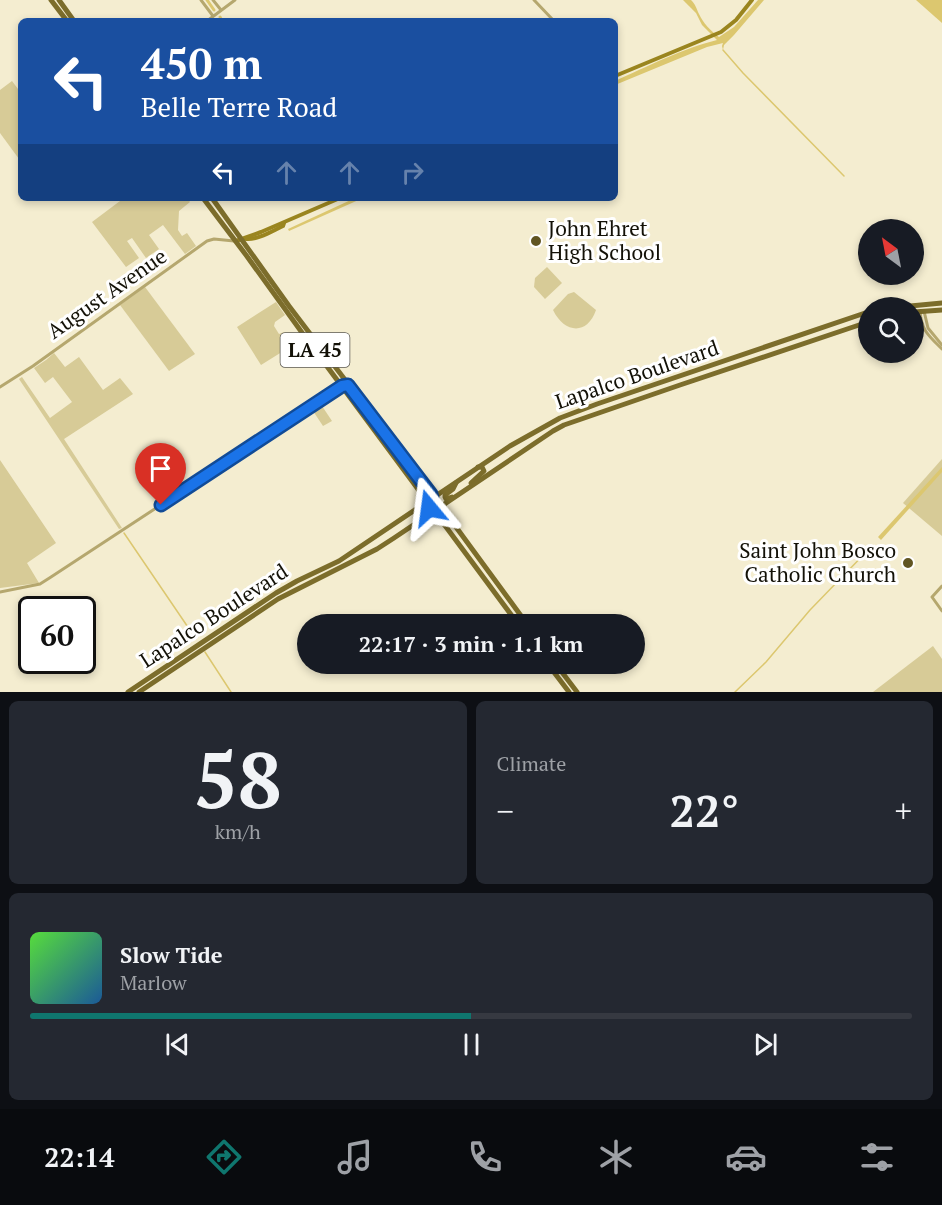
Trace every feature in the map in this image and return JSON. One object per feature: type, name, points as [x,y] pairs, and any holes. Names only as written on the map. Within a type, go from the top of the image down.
[{"type":"main road","points":[[51,0],[65,18]]},
{"type":"main road","points":[[59,0],[73,18]]},
{"type":"main road","points":[[618,75],[714,35],[735,20],[752,0]]},
{"type":"main road","name":"LA 45","points":[[205,201],[226,229],[250,250],[309,338],[345,384],[383,441],[406,471],[431,497]]},
{"type":"main road","name":"LA 45","points":[[214,201],[309,338],[391,440],[431,497],[443,521],[519,614]]},
{"type":"main road","points":[[239,240],[333,201]]},
{"type":"main road","points":[[239,240],[254,239],[283,226],[285,222]]},
{"type":"main road","points":[[250,250],[250,242],[254,239]]},
{"type":"main road","points":[[924,307],[942,303]]},
{"type":"main road","points":[[924,308],[942,310]]},
{"type":"main road","name":"Lapalco Boulevard","points":[[128,692],[284,588],[339,561],[485,462],[566,415],[858,316]]},
{"type":"main road","points":[[853,327],[850,324],[851,321],[858,318]]},
{"type":"main road","points":[[829,334],[844,327],[840,322]]},
{"type":"main road","name":"Lapalco Boulevard","points":[[139,692],[278,599],[361,557],[400,534],[564,425],[858,325]]},
{"type":"main road","points":[[750,352],[752,345]]},
{"type":"main road","points":[[746,363],[749,359],[759,356],[760,349],[768,350],[771,354]]},
{"type":"main road","points":[[704,377],[710,366],[715,373]]},
{"type":"main road","points":[[688,374],[690,381]]},
{"type":"main road","points":[[656,384],[662,391]]},
{"type":"main road","points":[[630,393],[633,401]]},
{"type":"main road","points":[[616,398],[619,406]]},
{"type":"main road","points":[[564,425],[561,422],[566,415]]},
{"type":"main road","points":[[383,441],[391,440]]},
{"type":"main road","points":[[383,441],[388,442],[400,459],[405,460]]},
{"type":"main road","points":[[404,517],[388,532],[390,536],[400,534],[408,524],[427,511],[431,497],[452,481],[455,484],[446,495],[445,498],[448,499],[457,495],[463,488],[487,472],[485,462]]},
{"type":"main road","points":[[471,483],[484,471],[482,467],[478,467]]},
{"type":"main road","points":[[406,471],[431,497]]},
{"type":"main road","points":[[416,509],[419,508],[421,511],[417,519]]},
{"type":"main road","name":"LA 45","points":[[437,510],[459,532],[486,578],[494,584],[512,614]]},
{"type":"main road","points":[[443,521],[446,520],[456,532],[459,532]]},
{"type":"main road","points":[[361,557],[379,544],[380,540],[370,539]]},
{"type":"main road","points":[[226,634],[242,620],[240,617]]},
{"type":"main road","points":[[191,658],[190,653],[200,647],[209,637]]},
{"type":"main road","points":[[167,673],[183,659],[184,657],[180,656]]},
{"type":"main road","points":[[555,674],[568,692]]},
{"type":"main road","points":[[563,674],[577,692]]},
{"type":"street","points":[[201,0],[213,16]]},
{"type":"street","points":[[213,0],[221,10]]},
{"type":"street","points":[[211,18],[235,0]]},
{"type":"street","points":[[534,0],[551,18]]},
{"type":"street","points":[[224,240],[227,237],[226,229]]},
{"type":"street","name":"August Avenue","points":[[0,387],[207,242],[214,239],[239,240]]},
{"type":"street","points":[[924,330],[942,347]]},
{"type":"street","points":[[0,591],[39,584],[51,577],[345,384]]},
{"type":"street","points":[[942,586],[932,597],[942,611]]},
{"type":"shaded area","points":[[683,0],[691,0],[705,24],[719,37],[734,27],[758,0],[764,0],[724,45],[723,50],[723,43],[707,47],[618,84],[618,80],[652,64],[717,40],[702,25],[696,13]]},
{"type":"shaded area","points":[[916,0],[942,0],[942,23]]},
{"type":"shaded area","points":[[12,81],[18,89],[18,158],[0,133],[0,90]]},
{"type":"shaded area","points":[[120,201],[189,201],[179,211],[178,230],[182,236],[187,233],[196,246],[185,254],[163,225],[149,235],[159,249],[146,258],[132,238],[127,241],[139,258],[126,267],[92,222]]},
{"type":"shaded area","points":[[349,201],[356,201],[289,231],[288,229]]},
{"type":"shaded area","points":[[547,267],[562,283],[545,299],[534,287],[535,278]]},
{"type":"shaded area","points":[[145,287],[195,354],[169,371],[120,305]]},
{"type":"shaded area","points":[[574,292],[596,310],[587,324],[575,328],[563,323],[553,310],[568,294]]},
{"type":"shaded area","points":[[276,302],[285,315],[275,322],[274,326],[279,334],[284,332],[293,345],[261,365],[237,327]]},
{"type":"shaded area","points":[[54,353],[65,367],[79,357],[103,390],[120,378],[133,394],[64,439],[122,528],[119,529],[19,379],[22,377],[50,418],[72,402],[53,377],[45,383],[34,368]]},
{"type":"shaded area","points":[[320,403],[332,421],[323,426],[311,408]]},
{"type":"shaded area","points":[[942,459],[942,536],[903,503]]},
{"type":"shaded area","points":[[0,460],[56,543],[27,563],[39,583],[0,588]]},
{"type":"shaded area","points":[[942,467],[942,472],[881,540],[878,537]]},
{"type":"shaded area","points":[[933,646],[942,659],[942,692],[873,692]]},
{"type":"waterway","points":[[207,0],[214,10]]},
{"type":"waterway","points":[[723,50],[844,176]]},
{"type":"waterway","points":[[124,533],[196,639]]},
{"type":"waterway","points":[[735,692],[766,662],[810,610],[873,545]]},
{"type":"waterway","points":[[205,652],[231,692]]},
{"type":"place","name":"John Ehret High School","points":[[536,241]]},
{"type":"place","name":"Saint John Bosco Catholic Church","points":[[908,563]]},
{"type":"route","points":[[161,505],[342,386],[348,385],[431,494],[429,508]]}]
